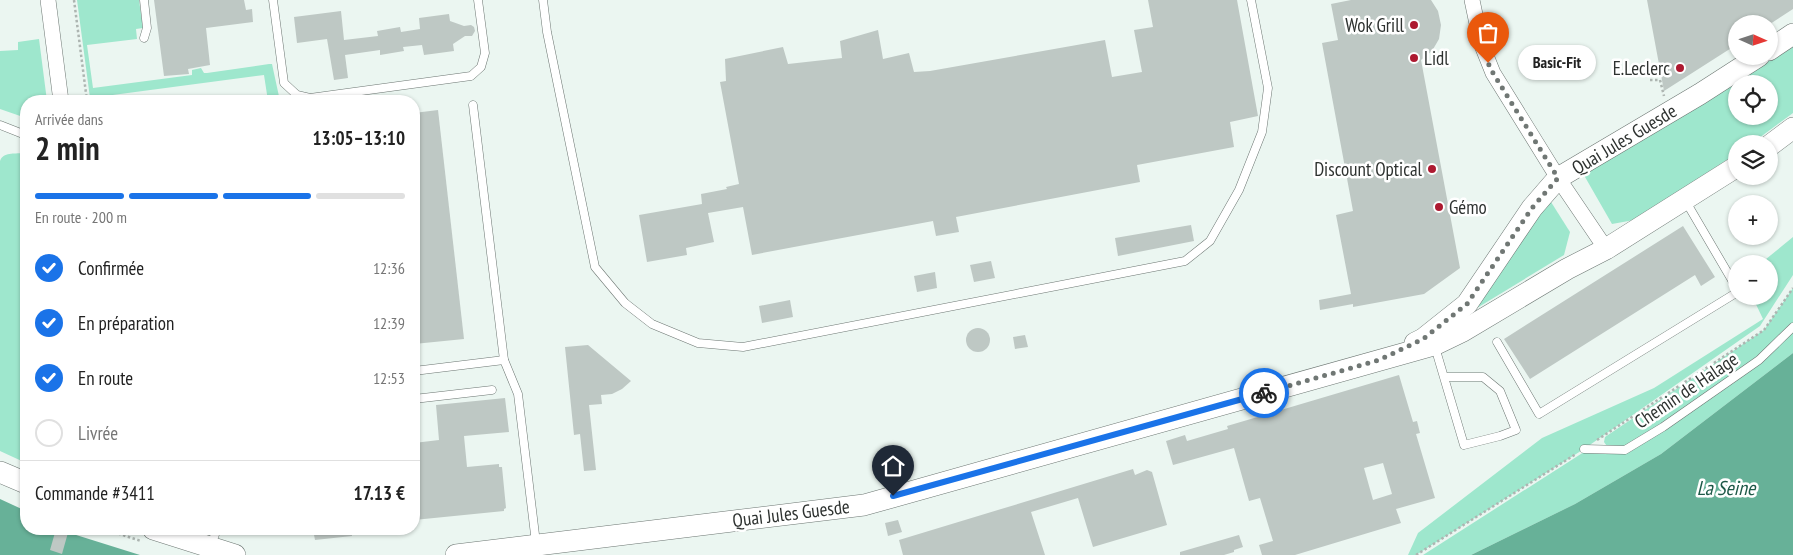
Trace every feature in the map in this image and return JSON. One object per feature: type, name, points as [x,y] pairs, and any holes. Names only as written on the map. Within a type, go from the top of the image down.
[{"type":"main road","points":[[1778,44],[1793,34]]},
{"type":"main road","name":"Quai Jules Guesde","points":[[1379,360],[1423,339],[1467,304],[1532,208],[1558,178],[1700,94],[1745,65]]},
{"type":"main road","points":[[1778,139],[1793,128]]},
{"type":"main road","name":"Quai Jules Guesde","points":[[456,555],[864,505],[1434,345],[1463,332],[1567,269],[1606,249],[1728,172]]},
{"type":"main road","points":[[0,472],[20,480]]},
{"type":"main road","points":[[194,535],[214,538],[235,555]]},
{"type":"street","points":[[48,0],[60,95]]},
{"type":"street","points":[[1472,0],[1481,43],[1493,73],[1558,178],[1606,249]]},
{"type":"lane","points":[[144,0],[147,28],[144,38]]},
{"type":"lane","points":[[273,0],[284,83],[297,95]]},
{"type":"lane","points":[[332,95],[472,76],[481,67],[485,53],[478,0]]},
{"type":"lane","points":[[544,0],[547,32],[595,267],[624,303],[652,324],[698,343],[744,347],[1185,262],[1210,241],[1239,190],[1262,132],[1268,88],[1251,0]]},
{"type":"lane","points":[[472,105],[504,360],[518,394],[536,545]]},
{"type":"lane","points":[[0,125],[20,133]]},
{"type":"lane","points":[[1684,199],[1728,273]]},
{"type":"lane","points":[[1497,342],[1539,414],[1728,298]]},
{"type":"lane","name":"Chemin de Halage","points":[[1584,449],[1625,450],[1663,427],[1759,360],[1793,327]]},
{"type":"lane","points":[[1434,345],[1464,445],[1516,430],[1500,391],[1483,377],[1444,377]]},
{"type":"lane","points":[[420,370],[504,360]]},
{"type":"lane","points":[[420,398],[492,390]]},
{"type":"path","points":[[74,0],[86,95]]},
{"type":"path","points":[[1650,80],[1660,80],[1663,94]]},
{"type":"path","points":[[1416,555],[1584,449],[1764,330],[1793,288]]},
{"type":"shaded area","points":[[77,0],[139,0],[143,28],[136,29],[137,39],[87,45],[93,88],[192,75],[192,70],[201,68],[204,73],[207,73],[272,64],[279,95],[267,95],[264,75],[113,95],[90,95]]},
{"type":"shaded area","points":[[39,39],[46,95],[20,95],[20,116],[0,109],[0,51],[18,50],[18,42]]},
{"type":"shaded area","points":[[1793,42],[1793,113],[1778,124],[1778,75],[1738,75],[1755,65],[1778,65],[1778,51]]},
{"type":"shaded area","points":[[1728,81],[1728,125],[1777,125],[1763,135],[1728,135],[1728,159],[1634,220],[1612,224],[1581,170]]},
{"type":"shaded area","points":[[20,153],[20,460],[0,451],[0,161],[4,156]]},
{"type":"shaded area","points":[[1551,202],[1570,232],[1564,255],[1472,311],[1546,206]]},
{"type":"shaded area","points":[[1793,237],[1793,275],[1778,298],[1778,255],[1771,255]]},
{"type":"shaded area","points":[[1793,288],[1793,327],[1759,360],[1628,448],[1657,434],[1764,360],[1793,330],[1793,353],[1661,454],[1575,504],[1471,555],[1423,555],[1584,452],[1612,454],[1624,450],[1609,449],[1604,442],[1605,437],[1764,330]]},
{"type":"shaded area","points":[[1756,305],[1774,305],[1760,326],[1584,449],[1416,555],[1408,555],[1418,533],[1542,438],[1654,388],[1763,319]]},
{"type":"water","name":"La Seine","points":[[1793,353],[1793,555],[1471,555],[1575,504],[1661,454]]},
{"type":"water","points":[[0,499],[20,508],[20,535],[76,535],[140,555],[0,555]]},
{"type":"building","points":[[154,0],[244,0],[246,10],[252,9],[253,22],[206,28],[210,65],[188,69],[189,74],[164,76]]},
{"type":"building","points":[[1148,0],[1237,0],[1258,116],[1230,122],[1234,147],[1137,165],[1140,182],[956,217],[959,232],[936,236],[933,221],[752,255],[743,207],[708,213],[714,242],[686,248],[687,255],[647,262],[639,215],[702,204],[701,194],[727,189],[726,187],[739,184],[720,82],[726,81],[725,59],[783,47],[788,64],[842,58],[840,41],[878,30],[883,59],[909,53],[914,72],[930,71],[1105,40],[1112,77],[1142,72],[1134,30],[1153,27]]},
{"type":"building","points":[[1351,0],[1431,0],[1438,11],[1441,25],[1439,39],[1432,51],[1421,60],[1460,268],[1424,294],[1353,307],[1353,304],[1320,310],[1319,300],[1351,294],[1336,215],[1353,211],[1322,43],[1338,40],[1331,4]]},
{"type":"building","name":"E.Leclerc","points":[[1647,0],[1793,0],[1793,9],[1778,19],[1778,15],[1728,15],[1728,50],[1664,91]]},
{"type":"building","points":[[341,11],[344,40],[378,36],[377,31],[400,27],[401,32],[420,29],[419,18],[449,14],[450,21],[464,26],[471,25],[475,31],[472,36],[465,36],[453,44],[454,51],[424,55],[422,45],[403,47],[404,51],[380,55],[380,50],[345,55],[348,78],[334,80],[327,39],[297,43],[294,17]]},
{"type":"building","points":[[438,110],[464,339],[420,343],[420,112]]},
{"type":"building","points":[[1191,225],[1194,241],[1118,256],[1115,238]]},
{"type":"building","points":[[1683,226],[1715,277],[1701,286],[1695,275],[1530,379],[1504,339]]},
{"type":"building","points":[[991,261],[995,278],[974,282],[970,265]]},
{"type":"building","points":[[935,272],[937,288],[917,292],[914,276]]},
{"type":"building","points":[[790,300],[793,317],[762,323],[759,306]]},
{"type":"building","points":[[978,328],[987,331],[990,340],[987,349],[978,352],[969,349],[966,340],[969,331]]},
{"type":"building","points":[[1025,335],[1028,347],[1015,349],[1013,337]]},
{"type":"building","points":[[588,345],[631,381],[622,389],[612,394],[601,395],[602,404],[589,405],[596,470],[584,471],[580,434],[574,435],[565,347]]},
{"type":"building","points":[[1399,375],[1413,422],[1417,421],[1420,433],[1416,434],[1435,498],[1396,509],[1401,523],[1295,555],[1262,555],[1259,545],[1273,541],[1260,498],[1249,501],[1234,448],[1173,465],[1166,441],[1185,435],[1187,441],[1228,429],[1227,426]],"holes":[[[1383,463],[1392,494],[1373,500],[1364,468]]]},
{"type":"building","points":[[505,398],[509,432],[464,436],[467,467],[499,464],[499,467],[502,467],[506,508],[504,511],[420,519],[420,442],[439,440],[436,405]]},
{"type":"building","points":[[1133,469],[1135,475],[1147,470],[1152,472],[1167,525],[1093,547],[1078,498],[1031,512],[1045,555],[903,555],[899,540]]},
{"type":"building","points":[[898,520],[902,532],[888,536],[885,523]]},
{"type":"building","points":[[54,535],[67,535],[62,554],[50,550]]},
{"type":"building","points":[[314,535],[352,536],[315,540]]},
{"type":"building","points":[[1239,535],[1243,547],[1234,550],[1234,552],[1224,555],[1180,555],[1180,552]]},
{"type":"way so far","points":[[1264,393],[1379,360],[1423,339],[1467,304],[1532,208],[1558,178],[1488,63]]},
{"type":"place","name":"Wok Grill","points":[[1414,25]]},
{"type":"place","name":"Lidl","points":[[1414,58]]},
{"type":"place","name":"Basic-Fit","points":[[1488,63]]},
{"type":"place","name":"E.Leclerc","points":[[1680,68]]},
{"type":"place","name":"Discount Optical","points":[[1432,169]]},
{"type":"place","name":"Gémo","points":[[1439,207]]},
{"type":"route","points":[[893,496],[1264,393]]}]
